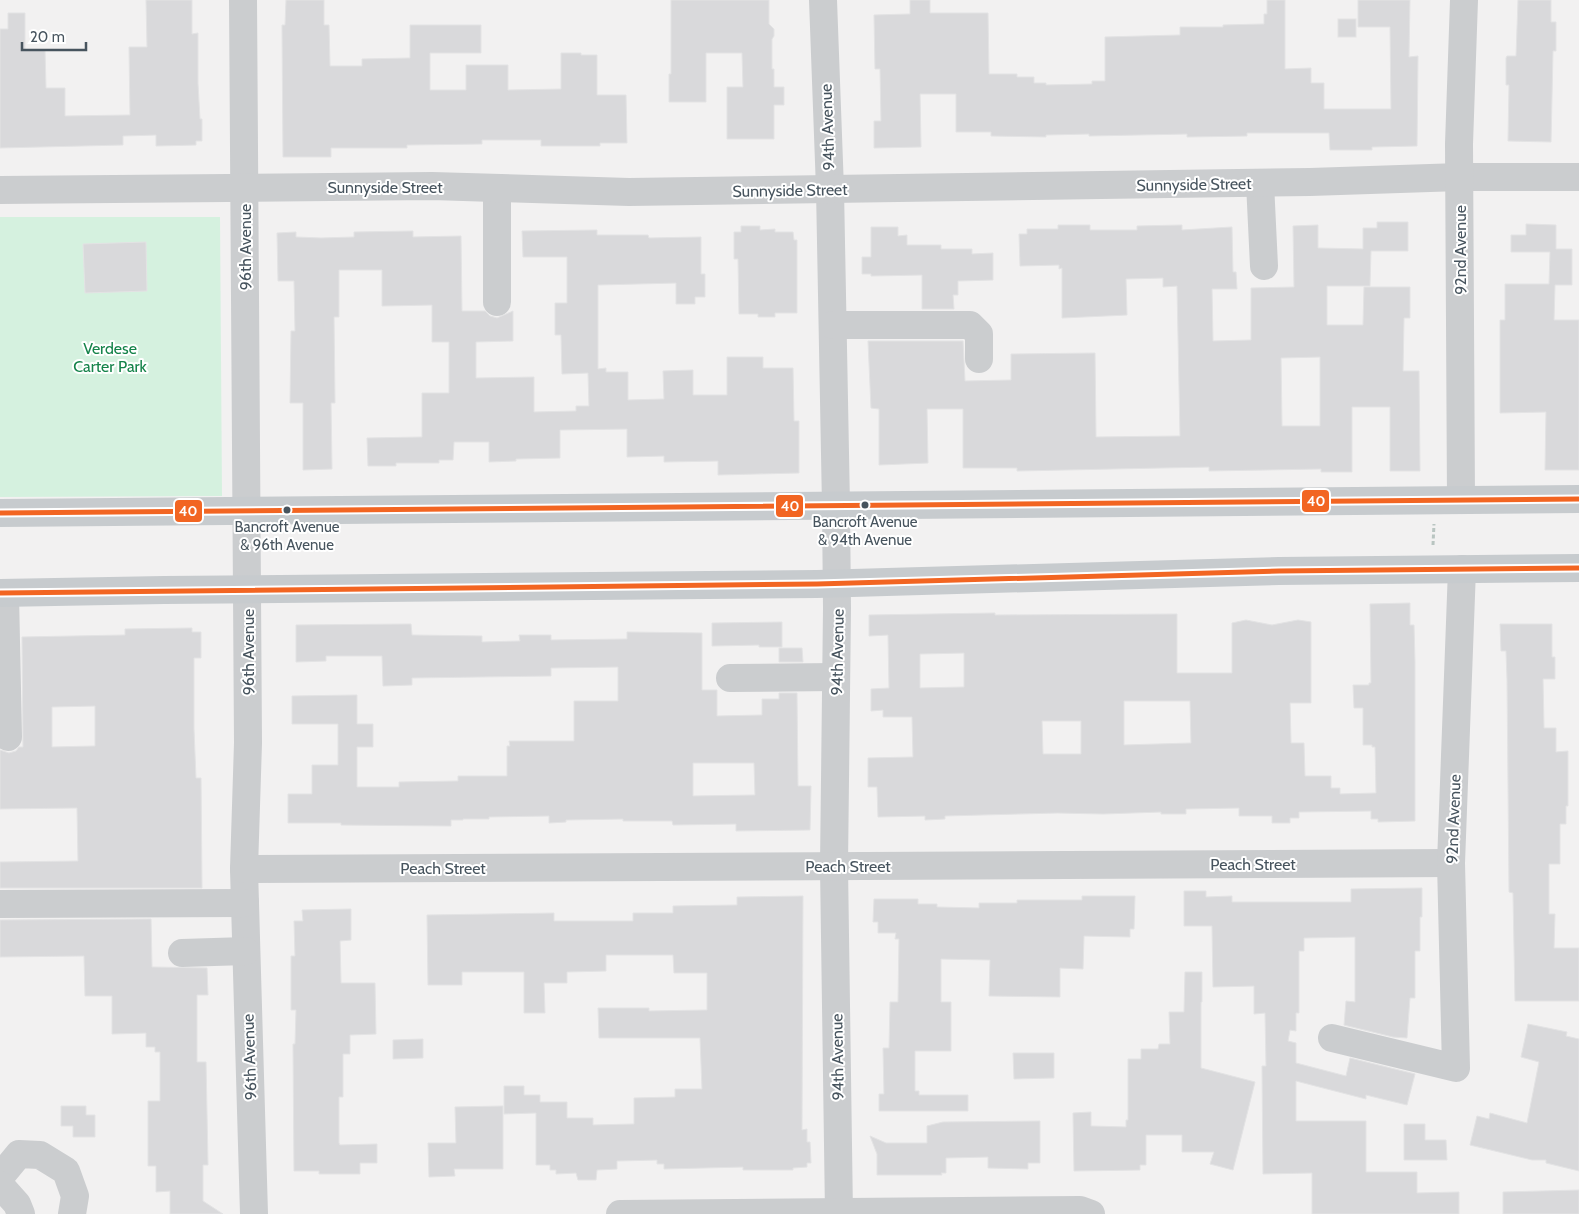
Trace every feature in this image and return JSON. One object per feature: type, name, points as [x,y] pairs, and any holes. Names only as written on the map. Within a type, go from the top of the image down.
[{"type":"main road","points":[[0,513],[1579,499]]},
{"type":"main road","points":[[2,594],[247,589],[838,583],[1279,571],[1579,568]]},
{"type":"street","name":"96th Avenue","points":[[243,0],[248,743],[244,869],[254,1214]]},
{"type":"street","name":"94th Avenue","points":[[823,0],[830,189],[838,583],[834,866],[839,1213]]},
{"type":"street","name":"92nd Avenue","points":[[1448,501],[1460,177],[1464,0]]},
{"type":"street","name":"Sunnyside Street","points":[[0,190],[432,186],[629,192],[1460,177],[1579,178]]},
{"type":"street","points":[[1260,182],[1264,266]]},
{"type":"street","points":[[497,188],[497,302]]},
{"type":"street","points":[[833,325],[970,325],[980,334],[979,359]]},
{"type":"street","name":"92nd Avenue","points":[[1332,1038],[1456,1068],[1451,863],[1462,569]]},
{"type":"street","points":[[2,594],[8,736]]},
{"type":"street","points":[[730,678],[836,677]]},
{"type":"street","name":"Peach Street","points":[[244,869],[1451,863]]},
{"type":"street","points":[[0,904],[245,903]]},
{"type":"street","points":[[182,954],[246,951]]},
{"type":"street","points":[[0,1177],[19,1154],[40,1155],[66,1171],[75,1196],[72,1214]]},
{"type":"street","points":[[0,1185],[17,1204],[21,1214]]},
{"type":"street","points":[[620,1214],[1080,1210],[1092,1214]]},
{"type":"path","points":[[1433,570],[1448,501]]},
{"type":"green space","name":"Verdese Carter Park","points":[[0,217],[220,217],[222,496],[0,497]]},
{"type":"building","points":[[146,0],[192,0],[192,34],[198,33],[198,84],[200,119],[202,119],[202,141],[196,141],[196,145],[156,146],[156,135],[123,136],[123,145],[0,148],[0,29],[8,29],[8,13],[25,13],[25,50],[45,50],[46,88],[65,88],[65,116],[130,115],[129,47],[147,47]]},
{"type":"building","points":[[286,0],[324,0],[324,25],[329,25],[330,66],[362,66],[362,59],[410,58],[410,25],[481,25],[481,53],[430,53],[430,90],[466,90],[466,65],[508,65],[508,90],[561,89],[561,53],[597,55],[597,95],[626,95],[627,143],[600,143],[600,146],[541,146],[541,140],[482,140],[482,144],[407,145],[407,148],[331,148],[331,157],[283,157],[282,25],[285,25]]},
{"type":"building","points":[[671,0],[769,0],[769,24],[774,29],[772,69],[774,69],[774,87],[784,87],[784,105],[774,105],[774,139],[727,139],[727,87],[743,87],[742,53],[706,53],[706,102],[669,102]]},
{"type":"building","points":[[910,0],[930,0],[930,13],[988,13],[989,74],[1017,74],[1017,77],[1034,77],[1034,83],[1046,83],[1046,85],[1092,84],[1092,81],[1105,81],[1105,37],[1180,35],[1180,27],[1223,27],[1223,25],[1264,24],[1264,14],[1267,14],[1267,0],[1285,0],[1285,69],[1311,68],[1311,83],[1324,83],[1324,109],[1391,109],[1390,27],[1358,27],[1358,0],[1410,0],[1409,57],[1418,56],[1417,146],[1372,147],[1372,150],[1330,150],[1329,133],[1247,133],[1247,136],[1187,137],[1187,134],[1089,136],[1089,134],[1046,135],[1046,137],[991,136],[991,132],[956,132],[956,94],[920,94],[921,147],[874,148],[874,121],[881,121],[880,69],[875,69],[874,15],[910,14]]},
{"type":"building","points":[[1518,0],[1551,0],[1551,22],[1556,22],[1556,51],[1553,51],[1551,142],[1508,141],[1509,85],[1506,85],[1506,58],[1507,56],[1516,56]]},
{"type":"building","points":[[1338,19],[1356,19],[1356,37],[1338,37]]},
{"type":"building","points":[[1377,222],[1408,222],[1408,251],[1371,251],[1370,286],[1327,286],[1327,325],[1363,325],[1364,287],[1410,287],[1410,318],[1404,318],[1403,371],[1419,371],[1420,471],[1390,471],[1390,407],[1352,407],[1352,472],[1321,472],[1321,469],[1209,471],[1209,467],[1017,471],[1017,468],[963,468],[963,409],[927,409],[928,463],[879,465],[879,409],[871,408],[868,341],[963,341],[965,381],[1011,380],[1011,354],[1095,353],[1096,437],[1180,436],[1177,286],[1163,287],[1163,278],[1126,279],[1127,315],[1062,318],[1062,268],[1059,269],[1059,265],[1020,266],[1019,234],[1027,234],[1027,229],[1058,229],[1058,225],[1090,225],[1090,230],[1137,230],[1137,226],[1182,225],[1182,230],[1232,227],[1233,272],[1236,272],[1237,289],[1212,289],[1213,341],[1251,340],[1251,288],[1294,287],[1293,226],[1318,225],[1318,248],[1363,249],[1363,228],[1377,228]],"holes":[[[1320,357],[1320,426],[1282,426],[1281,358]]]},
{"type":"building","points":[[1526,224],[1556,225],[1556,249],[1572,249],[1572,285],[1555,285],[1554,320],[1579,320],[1579,470],[1545,470],[1546,412],[1500,413],[1500,320],[1505,320],[1505,284],[1549,284],[1550,252],[1511,252],[1511,235],[1526,235]]},
{"type":"building","points":[[741,226],[760,226],[760,230],[775,229],[775,232],[793,232],[794,240],[797,240],[797,313],[775,313],[775,317],[758,317],[758,314],[739,314],[738,259],[734,259],[734,232],[741,232]]},
{"type":"building","points":[[871,227],[898,227],[898,236],[907,235],[907,245],[941,245],[941,249],[972,249],[972,254],[993,253],[993,280],[958,281],[958,295],[953,295],[954,309],[922,309],[922,275],[871,276],[871,274],[862,274],[862,257],[871,257]]},
{"type":"building","points":[[597,230],[597,235],[648,235],[649,238],[701,237],[701,274],[705,274],[705,297],[695,297],[695,304],[676,304],[676,283],[598,285],[598,369],[606,368],[606,372],[628,372],[628,400],[664,399],[663,371],[693,370],[693,395],[727,395],[727,357],[763,357],[763,368],[793,368],[794,421],[799,421],[799,473],[718,475],[718,461],[664,462],[664,456],[627,457],[627,429],[560,430],[560,458],[489,462],[489,442],[454,442],[453,460],[439,460],[439,463],[396,463],[396,466],[368,466],[367,438],[422,437],[422,393],[449,393],[449,342],[432,342],[432,305],[382,306],[382,270],[339,270],[339,317],[334,317],[335,403],[331,403],[332,469],[303,470],[303,403],[290,403],[291,331],[295,331],[294,281],[278,281],[277,233],[296,232],[296,237],[321,238],[354,237],[354,232],[413,231],[413,237],[461,236],[462,311],[485,311],[490,316],[497,318],[513,311],[513,341],[476,342],[476,378],[534,377],[534,412],[576,411],[576,406],[589,406],[588,373],[562,374],[561,335],[555,335],[555,303],[567,303],[567,257],[523,257],[522,231]]},
{"type":"building","points":[[146,242],[147,291],[85,293],[83,244]]},
{"type":"building","points":[[1410,603],[1410,625],[1414,625],[1415,663],[1415,821],[1378,822],[1378,819],[1371,819],[1371,811],[1299,812],[1299,818],[1290,818],[1290,823],[1272,823],[1272,816],[1239,816],[1239,808],[1186,809],[1186,814],[1161,814],[1161,812],[1058,813],[945,816],[945,819],[925,820],[925,816],[878,817],[877,787],[868,787],[868,758],[913,757],[912,717],[883,717],[883,710],[871,711],[871,689],[889,688],[888,635],[869,636],[869,615],[995,613],[995,615],[1177,614],[1177,673],[1232,673],[1232,623],[1246,620],[1272,625],[1298,620],[1311,622],[1311,703],[1290,703],[1291,743],[1304,743],[1305,776],[1331,776],[1331,788],[1340,788],[1340,794],[1376,793],[1375,747],[1363,745],[1363,708],[1354,708],[1353,685],[1369,685],[1371,683],[1370,604]],"holes":[[[964,653],[964,687],[920,688],[920,654]],[[1124,701],[1190,701],[1191,743],[1124,745]],[[1042,721],[1081,721],[1081,754],[1043,754]]]},
{"type":"building","points":[[782,622],[782,647],[759,647],[759,645],[712,646],[712,623]]},
{"type":"building","points":[[411,624],[412,635],[482,636],[482,642],[520,641],[519,635],[551,635],[551,640],[627,639],[627,632],[702,633],[702,690],[717,690],[717,716],[762,715],[762,699],[779,699],[779,693],[797,693],[798,786],[811,786],[810,830],[736,831],[736,824],[673,825],[672,821],[623,821],[623,819],[566,820],[566,822],[549,823],[549,816],[451,820],[451,826],[288,823],[288,794],[312,794],[312,765],[338,765],[338,724],[292,724],[292,696],[357,695],[357,724],[373,724],[373,747],[357,747],[357,787],[399,787],[399,782],[458,781],[458,776],[507,776],[507,746],[510,746],[509,741],[574,741],[574,701],[618,701],[618,667],[551,668],[551,676],[412,678],[412,685],[383,686],[382,656],[326,656],[326,661],[296,662],[296,625]],"holes":[[[693,763],[754,763],[755,795],[693,796]]]},
{"type":"building","points":[[1500,624],[1552,624],[1552,657],[1555,657],[1555,679],[1543,679],[1544,728],[1556,728],[1556,752],[1568,751],[1568,806],[1566,806],[1566,824],[1560,824],[1560,864],[1549,864],[1549,914],[1555,914],[1554,948],[1579,948],[1579,1001],[1515,1001],[1513,893],[1509,892],[1506,651],[1501,651]]},
{"type":"building","points":[[192,628],[192,632],[201,632],[201,658],[194,658],[194,729],[196,778],[201,778],[202,888],[0,888],[0,862],[78,861],[77,808],[0,809],[0,750],[9,753],[16,751],[19,747],[23,747],[22,637],[125,635],[125,629]],"holes":[[[95,706],[95,746],[52,747],[52,707]]]},
{"type":"building","points":[[779,648],[802,648],[803,662],[779,662]]},
{"type":"building","points":[[1422,888],[1420,951],[1415,951],[1415,998],[1410,998],[1407,1038],[1393,1037],[1344,1025],[1346,1001],[1355,1002],[1355,937],[1304,938],[1304,951],[1299,951],[1299,1013],[1296,1013],[1296,1031],[1290,1030],[1288,1041],[1296,1043],[1296,1063],[1346,1076],[1350,1058],[1415,1074],[1407,1105],[1366,1095],[1366,1099],[1296,1081],[1296,1121],[1366,1121],[1366,1172],[1417,1172],[1417,1193],[1459,1192],[1459,1214],[1312,1214],[1312,1173],[1263,1174],[1262,1066],[1266,1066],[1265,1013],[1254,1014],[1254,986],[1213,987],[1212,926],[1184,926],[1184,891],[1206,891],[1206,897],[1232,896],[1232,902],[1351,902],[1351,889]]},
{"type":"building","points":[[803,896],[802,1130],[807,1129],[807,1142],[810,1142],[811,1163],[807,1163],[807,1167],[793,1168],[793,1170],[743,1170],[743,1167],[664,1169],[664,1164],[657,1164],[657,1160],[617,1161],[617,1169],[597,1170],[596,1180],[578,1180],[576,1173],[556,1174],[556,1170],[550,1170],[550,1165],[536,1165],[536,1113],[504,1114],[504,1086],[524,1086],[524,1095],[540,1095],[540,1102],[567,1102],[567,1118],[593,1118],[593,1125],[634,1124],[634,1098],[675,1097],[675,1089],[702,1089],[700,1038],[599,1038],[598,1008],[649,1008],[649,1011],[707,1010],[707,973],[674,973],[673,955],[606,955],[606,971],[567,972],[567,983],[544,983],[545,1013],[524,1013],[524,972],[462,972],[462,985],[428,985],[427,915],[554,913],[554,921],[633,921],[633,913],[673,913],[673,906],[737,905],[737,897]]},
{"type":"building","points":[[1082,896],[1135,896],[1134,929],[1130,929],[1130,937],[1084,936],[1083,969],[1060,968],[1060,997],[989,996],[990,960],[941,959],[941,1002],[951,1002],[951,1051],[915,1051],[915,1091],[919,1091],[919,1095],[968,1095],[968,1111],[879,1111],[879,1094],[884,1094],[883,1048],[889,1048],[890,1002],[898,1002],[899,939],[895,939],[896,933],[878,933],[878,922],[873,922],[874,899],[918,899],[918,904],[937,904],[937,907],[979,908],[979,903],[1017,903],[1017,900],[1082,900]]},
{"type":"building","points":[[351,909],[351,940],[340,941],[341,983],[375,983],[376,1034],[350,1035],[350,1054],[343,1054],[343,1097],[339,1097],[339,1143],[340,1145],[377,1144],[377,1163],[360,1163],[360,1174],[319,1174],[319,1171],[294,1171],[293,1044],[295,1044],[296,1010],[291,1010],[291,956],[295,956],[294,921],[303,921],[302,910]]},
{"type":"building","points":[[151,919],[152,967],[207,968],[208,995],[197,995],[197,1062],[206,1062],[208,1165],[203,1165],[203,1201],[223,1214],[170,1214],[170,1191],[156,1192],[156,1166],[148,1166],[148,1101],[160,1101],[160,1052],[155,1052],[155,1047],[146,1047],[146,1033],[112,1034],[112,996],[85,996],[84,956],[0,957],[0,920]]},
{"type":"building","points":[[1185,972],[1202,972],[1201,1068],[1255,1082],[1233,1170],[1210,1164],[1214,1152],[1182,1152],[1182,1135],[1146,1135],[1146,1165],[1140,1165],[1140,1170],[1074,1171],[1073,1113],[1091,1112],[1091,1126],[1126,1127],[1126,1120],[1128,1120],[1128,1059],[1141,1059],[1141,1049],[1158,1049],[1159,1044],[1170,1044],[1169,1012],[1184,1012]]},
{"type":"building","points":[[1528,1024],[1567,1032],[1566,1036],[1579,1039],[1579,1171],[1546,1163],[1546,1160],[1532,1160],[1470,1145],[1477,1116],[1489,1119],[1490,1113],[1527,1123],[1539,1062],[1521,1057]]},
{"type":"building","points":[[423,1039],[423,1058],[393,1059],[393,1040]]},
{"type":"building","points":[[1013,1053],[1054,1053],[1054,1078],[1014,1079]]},
{"type":"building","points":[[61,1106],[86,1106],[86,1115],[95,1115],[95,1137],[73,1137],[73,1126],[61,1126]]},
{"type":"building","points":[[503,1106],[503,1169],[454,1169],[455,1176],[429,1177],[428,1143],[456,1143],[455,1107]]},
{"type":"building","points":[[1040,1121],[1040,1163],[1028,1163],[1028,1169],[988,1168],[988,1157],[946,1158],[946,1173],[941,1173],[942,1175],[877,1175],[877,1154],[870,1136],[886,1143],[927,1143],[927,1126],[943,1122]]},
{"type":"building","points":[[1404,1124],[1425,1124],[1425,1140],[1446,1140],[1447,1160],[1404,1160]]},
{"type":"building","points":[[1579,1190],[1579,1214],[1503,1214],[1503,1192]]},
{"type":"transit line","name":"40","points":[[0,513],[1579,499]]},
{"type":"transit line","name":"40","points":[[0,593],[817,584],[1279,571],[1579,568]]},
{"type":"place","name":"Bancroft Avenue & 94th Avenue","points":[[865,505]]},
{"type":"place","name":"Bancroft Avenue & 96th Avenue","points":[[287,510]]}]
